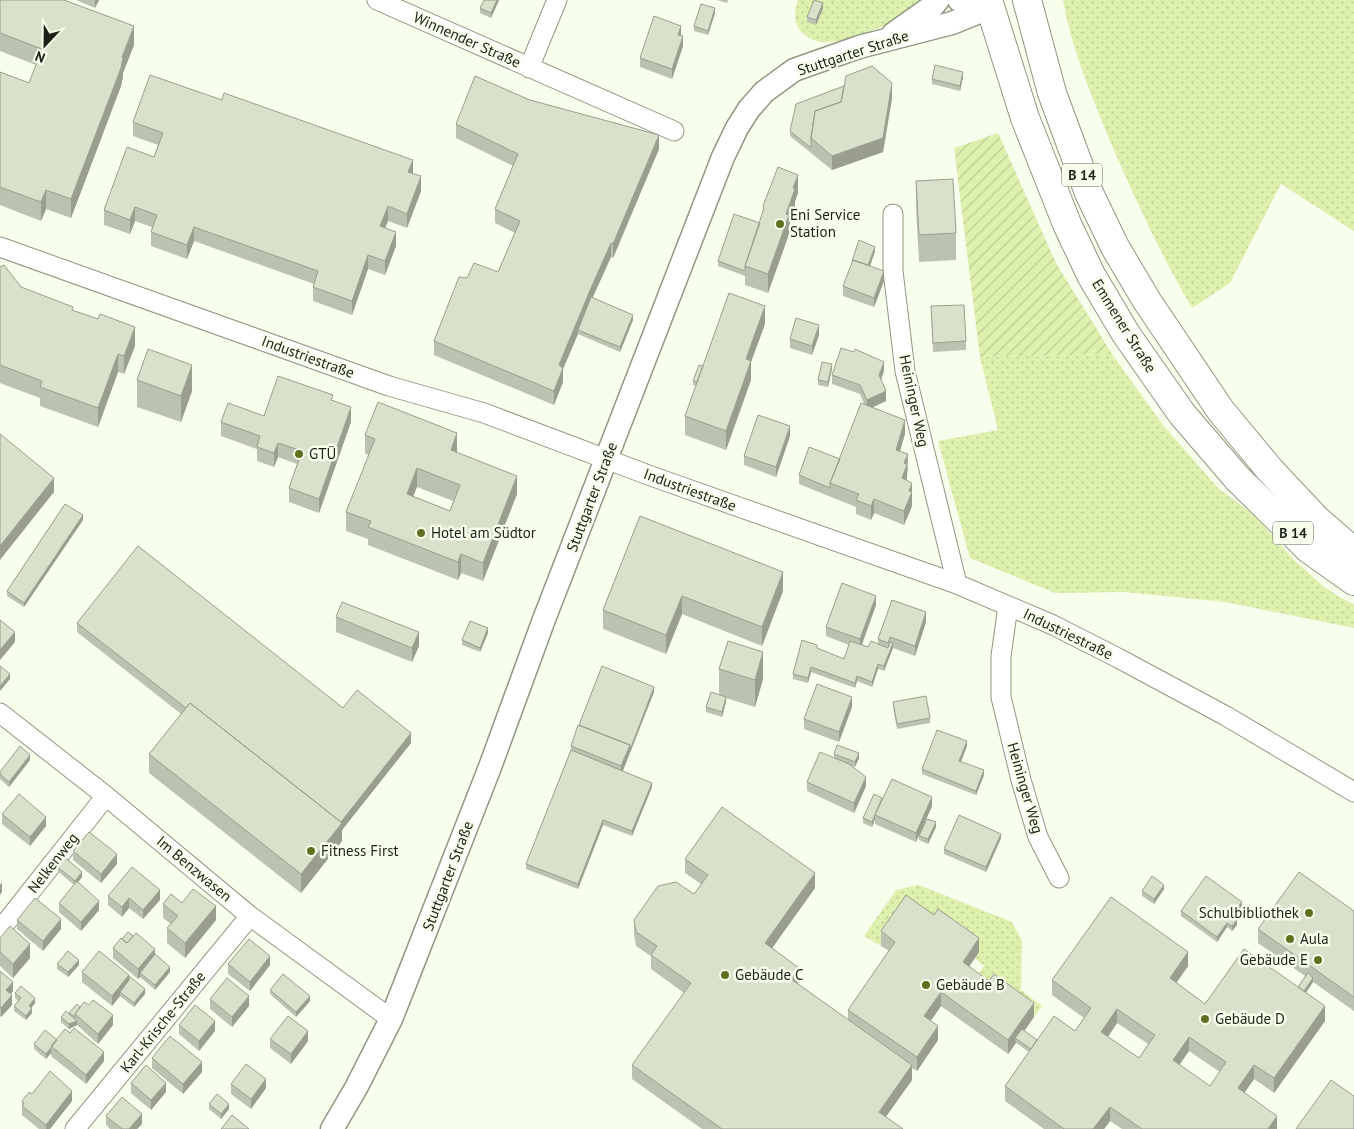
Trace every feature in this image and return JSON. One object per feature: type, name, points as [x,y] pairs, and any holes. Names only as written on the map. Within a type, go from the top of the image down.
[{"type":"main road","name":"B 14","points":[[1027,0],[1052,93],[1089,192],[1115,247],[1147,301],[1221,411],[1270,470],[1316,519],[1354,552]]},
{"type":"main road","name":"Emmener Straße","points":[[995,3],[1025,118],[1067,224],[1091,275],[1126,334],[1182,414],[1237,478],[1309,549],[1354,581]]},
{"type":"street","name":"Winnender Straße","points":[[377,0],[674,131]]},
{"type":"street","name":"Winnender Straße","points":[[529,68],[557,0]]},
{"type":"street","points":[[886,40],[936,2],[957,0],[995,3]]},
{"type":"street","name":"Stuttgarter Straße","points":[[332,1129],[356,1088],[391,1019],[490,767],[515,697],[723,157],[737,128],[749,109],[764,92],[794,70],[859,47],[952,23],[995,3]]},
{"type":"street","name":"Heininger Weg","points":[[893,214],[893,271],[905,371],[957,584]]},
{"type":"street","name":"Industriestraße","points":[[0,247],[389,386],[484,413],[607,460],[957,584],[1053,625],[1226,716],[1354,792]]},
{"type":"street","name":"Heininger Weg","points":[[1008,606],[1001,656],[1001,697],[1038,837],[1059,878]]},
{"type":"street","name":"Im Benzwasen","points":[[0,714],[106,796],[250,916],[391,1019]]},
{"type":"street","name":"Nelkenweg","points":[[0,930],[106,796]]},
{"type":"street","name":"Karl-Krische-Straße","points":[[76,1129],[250,916]]},
{"type":"green space","points":[[798,0],[921,0],[910,11],[882,27],[858,36],[824,42],[810,39],[799,29],[795,17]]},
{"type":"green space","points":[[1063,0],[1354,0],[1354,231],[1281,184],[1230,283],[1192,308],[1150,230],[1113,148],[1078,57]]},
{"type":"green space","points":[[998,133],[1056,263],[1112,354],[980,357],[954,148]]},
{"type":"green space","points":[[1112,354],[1163,425],[1218,488],[1254,515],[1293,559],[1323,586],[1354,604],[1354,628],[1225,602],[1125,592],[1055,593],[970,558],[938,441],[998,430],[980,357]]},
{"type":"green space","points":[[919,885],[1012,922],[1022,941],[1021,990],[1042,1006],[1034,1017],[994,989],[973,982],[984,966],[975,958],[979,952],[907,911],[913,900],[881,946],[864,936],[896,890]]},
{"type":"building","points":[[0,0],[64,0],[134,26],[122,57],[121,68],[71,199],[46,190],[41,202],[0,187],[0,72],[29,83],[42,49],[0,33]]},
{"type":"building","points":[[484,0],[497,0],[491,13],[480,8]]},
{"type":"building","points":[[814,0],[823,3],[816,20],[807,17]]},
{"type":"building","points":[[701,4],[715,8],[708,31],[694,26]]},
{"type":"building","points":[[654,16],[681,26],[678,35],[683,36],[672,69],[640,58]]},
{"type":"building","points":[[935,65],[963,72],[960,86],[932,79]]},
{"type":"building","points":[[872,66],[892,83],[883,138],[832,156],[811,138],[815,111],[841,102],[846,76]]},
{"type":"building","points":[[150,75],[222,100],[224,93],[413,160],[408,172],[421,176],[407,214],[388,206],[380,226],[396,232],[385,261],[368,255],[352,301],[313,287],[318,271],[194,227],[187,245],[151,232],[157,215],[135,207],[130,220],[104,210],[127,147],[154,157],[163,133],[133,122]]},
{"type":"building","points":[[475,76],[530,100],[659,135],[559,365],[563,368],[554,391],[434,341],[459,277],[467,278],[474,263],[498,272],[520,221],[495,209],[518,154],[456,124]]},
{"type":"building","points":[[844,86],[841,102],[815,111],[811,148],[790,131],[796,104]]},
{"type":"building","points":[[778,167],[798,175],[786,214],[789,215],[768,274],[745,266],[764,208],[763,206]]},
{"type":"building","points":[[953,179],[956,233],[919,235],[916,181]]},
{"type":"building","points":[[734,214],[760,223],[745,271],[718,261]]},
{"type":"building","points":[[859,240],[875,247],[868,265],[852,261]]},
{"type":"building","points":[[853,260],[884,271],[874,298],[843,286]]},
{"type":"building","points":[[4,265],[21,287],[73,307],[72,310],[98,319],[100,314],[135,327],[124,356],[118,354],[98,408],[40,387],[42,381],[0,365],[0,267]]},
{"type":"building","points":[[729,293],[765,306],[746,359],[751,361],[726,431],[685,416]]},
{"type":"building","points":[[591,297],[633,315],[620,347],[578,330]]},
{"type":"building","points":[[964,305],[966,341],[933,343],[931,306]]},
{"type":"building","points":[[796,318],[819,325],[812,346],[790,339]]},
{"type":"building","points":[[841,348],[854,352],[855,349],[884,362],[879,375],[886,391],[867,400],[860,385],[832,375]]},
{"type":"building","points":[[148,349],[192,365],[181,396],[137,380]]},
{"type":"building","points":[[822,362],[832,364],[828,382],[818,380]]},
{"type":"building","points":[[699,365],[703,366],[697,382],[693,381]]},
{"type":"building","name":"GTÜ","points":[[278,376],[333,395],[331,400],[351,407],[319,499],[289,488],[302,451],[278,443],[274,453],[257,447],[260,436],[221,422],[228,403],[264,416]]},
{"type":"building","points":[[378,402],[457,433],[451,450],[517,476],[483,563],[461,554],[458,562],[368,527],[371,521],[346,512],[375,439],[365,435]],"holes":[[[417,468],[460,485],[450,511],[407,494]]]},
{"type":"building","points":[[861,403],[905,420],[896,450],[908,454],[904,463],[907,465],[902,478],[912,483],[909,491],[912,492],[904,511],[874,499],[871,506],[856,500],[859,494],[830,483]]},
{"type":"building","points":[[758,415],[790,426],[776,467],[744,456]]},
{"type":"building","points":[[0,434],[54,478],[0,546]]},
{"type":"building","points":[[809,447],[840,459],[830,483],[830,488],[799,475]]},
{"type":"building","points":[[65,504],[83,515],[24,603],[7,591]]},
{"type":"building","points":[[640,516],[783,572],[762,627],[682,596],[666,635],[603,610]]},
{"type":"building","points":[[138,546],[343,708],[357,690],[411,733],[341,822],[190,703],[186,708],[77,623]]},
{"type":"building","points":[[842,583],[876,596],[860,639],[826,627]]},
{"type":"building","points":[[892,600],[926,612],[915,646],[890,637],[888,643],[878,639]]},
{"type":"building","points":[[342,602],[419,632],[412,648],[336,617]]},
{"type":"building","points":[[0,620],[15,632],[0,650]]},
{"type":"building","points":[[470,621],[488,628],[480,648],[462,640]]},
{"type":"building","points":[[802,640],[817,645],[817,648],[844,659],[850,641],[868,647],[871,641],[888,648],[890,642],[893,643],[884,666],[878,664],[872,682],[857,676],[855,683],[811,667],[808,678],[793,674]]},
{"type":"building","points":[[728,641],[763,652],[755,680],[719,669]]},
{"type":"building","points":[[0,666],[10,674],[0,686]]},
{"type":"building","points":[[602,666],[654,687],[630,750],[630,745],[579,725]]},
{"type":"building","points":[[817,684],[852,697],[839,732],[804,719]]},
{"type":"building","points":[[711,692],[726,697],[722,712],[706,707]]},
{"type":"building","points":[[926,696],[930,718],[897,724],[893,702]]},
{"type":"building","points":[[190,703],[342,823],[301,874],[149,754]]},
{"type":"building","points":[[578,725],[630,745],[621,766],[571,746]]},
{"type":"building","points":[[937,730],[967,741],[959,761],[984,770],[976,791],[922,769]]},
{"type":"building","points":[[837,745],[859,753],[855,762],[834,754]]},
{"type":"building","points":[[20,746],[30,755],[9,782],[0,772]]},
{"type":"building","points":[[571,750],[652,783],[632,831],[603,820],[578,884],[526,864]]},
{"type":"building","points":[[820,752],[849,764],[866,777],[854,803],[807,782]]},
{"type":"building","points":[[892,779],[932,797],[916,833],[875,815]]},
{"type":"building","points":[[19,794],[46,817],[30,837],[2,814]]},
{"type":"building","points":[[874,794],[882,798],[872,822],[863,818]]},
{"type":"building","name":"Gebäude C","points":[[722,807],[815,873],[765,943],[799,968],[791,979],[912,1065],[879,1112],[903,1129],[722,1129],[632,1065],[691,983],[651,955],[657,946],[636,932],[634,920],[658,886],[676,882],[694,894],[708,875],[685,859]]},
{"type":"building","points":[[959,815],[1001,834],[986,867],[944,849]]},
{"type":"building","points":[[927,819],[936,822],[928,839],[919,836]]},
{"type":"building","points":[[89,832],[117,854],[101,874],[73,851]]},
{"type":"building","points":[[62,855],[82,872],[75,881],[54,864]]},
{"type":"building","points":[[132,867],[160,890],[143,910],[129,898],[122,907],[108,896]]},
{"type":"building","name":"Gebäude E","points":[[1299,872],[1354,911],[1354,997],[1258,929]]},
{"type":"building","points":[[1152,876],[1164,885],[1154,899],[1142,891]]},
{"type":"building","points":[[1206,876],[1242,902],[1231,916],[1237,920],[1232,926],[1227,923],[1217,937],[1181,911]]},
{"type":"building","points":[[77,881],[99,901],[81,922],[59,903]]},
{"type":"building","points":[[193,889],[216,906],[185,943],[167,928],[178,916],[163,904],[171,894],[182,903]]},
{"type":"building","name":"Gebäude B","points":[[906,895],[934,915],[938,909],[979,938],[963,962],[989,981],[994,974],[1034,1003],[1008,1040],[941,992],[924,1016],[938,1026],[917,1057],[848,1010],[895,942],[881,931]]},
{"type":"building","name":"Gebäude D","points":[[1111,897],[1188,952],[1170,978],[1205,1004],[1244,949],[1325,1006],[1274,1078],[1254,1065],[1238,1088],[1277,1116],[1268,1129],[1142,1129],[1110,1107],[1093,1129],[1064,1129],[1005,1086],[1054,1016],[1075,1031],[1091,1008],[1052,980]],"holes":[[[1117,1009],[1155,1035],[1139,1058],[1101,1032]],[[1189,1037],[1226,1062],[1210,1086],[1173,1060]]]},
{"type":"building","points":[[35,898],[61,919],[43,941],[17,920]]},
{"type":"building","points":[[10,926],[30,944],[13,964],[0,952],[0,938]]},
{"type":"building","points":[[128,932],[133,936],[127,943],[122,939]]},
{"type":"building","points":[[136,933],[155,949],[138,969],[113,948],[121,938],[127,943]]},
{"type":"building","points":[[249,939],[270,956],[250,982],[228,964]]},
{"type":"building","points":[[68,951],[79,960],[68,972],[57,964]]},
{"type":"building","points":[[99,951],[129,975],[112,996],[82,972]]},
{"type":"building","points":[[155,954],[170,967],[155,985],[140,973]]},
{"type":"building","points":[[0,971],[13,982],[6,990],[12,995],[1,1008],[0,1007]]},
{"type":"building","points":[[1308,973],[1313,978],[1304,991],[1298,987]]},
{"type":"building","points":[[283,974],[310,996],[296,1012],[270,990]]},
{"type":"building","points":[[129,976],[145,989],[134,1003],[120,992],[129,980]]},
{"type":"building","points":[[227,978],[249,996],[232,1017],[210,999]]},
{"type":"building","points":[[21,986],[35,998],[29,1006],[32,1008],[26,1016],[14,1006],[21,998],[15,993]]},
{"type":"building","points":[[93,1000],[113,1015],[98,1034],[75,1014],[84,1002],[89,1005]]},
{"type":"building","points":[[77,1004],[80,1007],[75,1017],[69,1013]]},
{"type":"building","points":[[195,1005],[215,1021],[199,1041],[179,1025]]},
{"type":"building","points":[[66,1011],[77,1021],[69,1024],[61,1017]]},
{"type":"building","points":[[288,1016],[308,1031],[291,1054],[270,1039]]},
{"type":"building","points":[[74,1028],[104,1052],[86,1075],[51,1046],[65,1029],[70,1033]]},
{"type":"building","points":[[1022,1029],[1037,1040],[1031,1049],[1015,1038]]},
{"type":"building","points":[[45,1030],[57,1040],[46,1054],[34,1044]]},
{"type":"building","points":[[170,1036],[202,1062],[183,1084],[152,1058]]},
{"type":"building","points":[[246,1064],[266,1079],[251,1099],[231,1084]]},
{"type":"building","points":[[146,1065],[166,1083],[151,1100],[131,1083]]},
{"type":"building","points":[[50,1071],[72,1091],[46,1125],[22,1106],[24,1104],[22,1101],[29,1092],[32,1094]]},
{"type":"building","points":[[1331,1080],[1354,1096],[1354,1129],[1296,1129]]},
{"type":"building","points":[[217,1094],[229,1104],[221,1114],[209,1104]]},
{"type":"building","points":[[122,1097],[142,1114],[129,1129],[122,1129],[106,1116]]},
{"type":"building","points":[[232,1115],[249,1129],[221,1129]]},
{"type":"place","name":"Eni Service Station","points":[[780,224]]},
{"type":"place","name":"GTÜ","points":[[299,454]]},
{"type":"place","name":"Hotel am Südtor","points":[[421,533]]},
{"type":"place","name":"Fitness First","points":[[311,851]]},
{"type":"place","name":"Schulbibliothek","points":[[1309,913]]},
{"type":"place","name":"Aula","points":[[1290,939]]},
{"type":"place","name":"Gebäude E","points":[[1318,960]]},
{"type":"place","name":"Gebäude C","points":[[725,975]]},
{"type":"place","name":"Gebäude B","points":[[926,985]]},
{"type":"place","name":"Gebäude D","points":[[1205,1019]]}]
